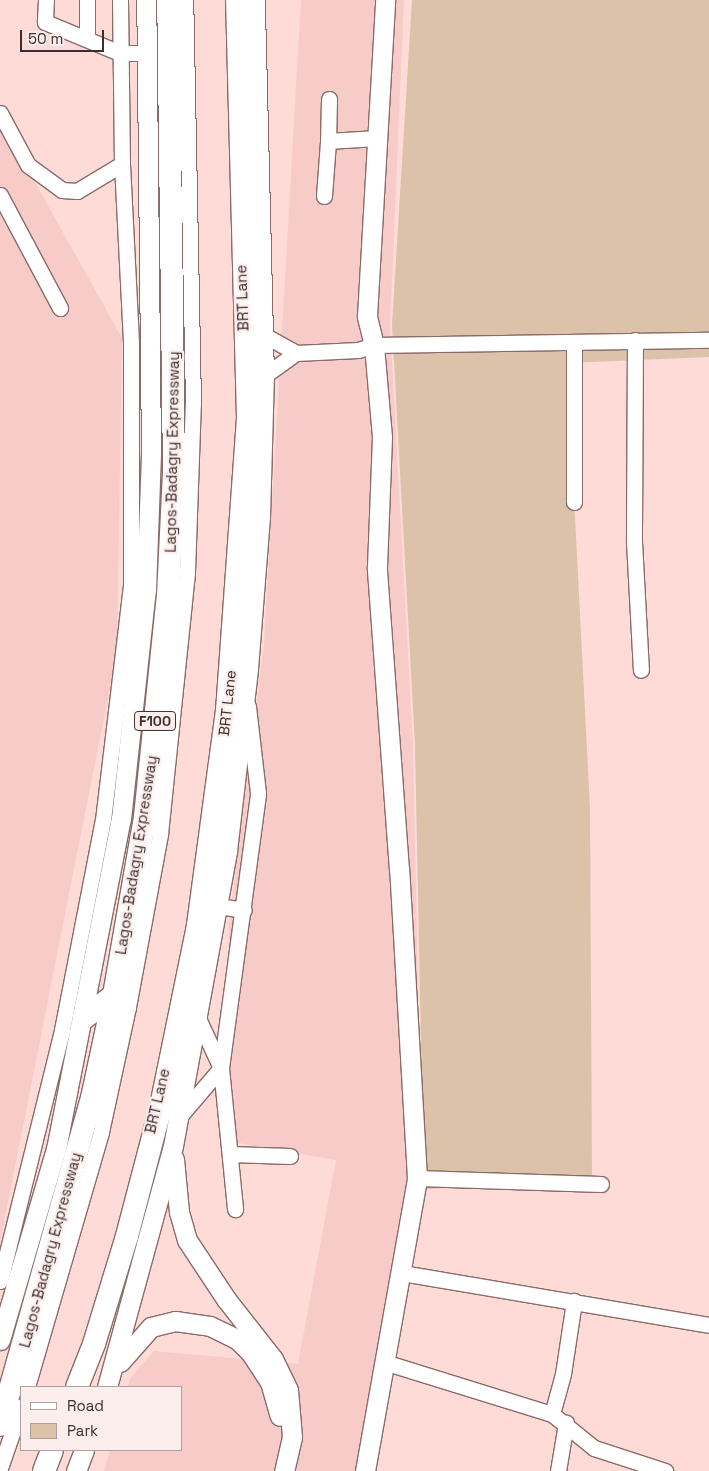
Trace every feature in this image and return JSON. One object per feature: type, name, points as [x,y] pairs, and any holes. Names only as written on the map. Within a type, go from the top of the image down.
[{"type":"highway","name":"Lagos-Badagry Expressway","points":[[0,1425],[92,1098],[114,995],[145,817],[168,595],[174,472],[174,337],[168,0]]},
{"type":"highway","points":[[76,1386],[94,1344],[124,1245],[161,1106],[198,925],[227,711],[248,418],[236,0]]},
{"type":"highway","points":[[84,1018],[114,995]]},
{"type":"highway","points":[[43,1471],[51,1451]]},
{"type":"main road","name":"Lagos-Badagry Expressway","points":[[0,1340],[56,1149],[84,1018],[121,819],[146,590],[151,454],[146,0]]},
{"type":"main road","points":[[110,1380],[173,1146],[227,851],[246,683],[260,517],[264,376],[255,0]]},
{"type":"main road","points":[[365,1471],[402,1273],[416,1178],[400,870],[377,567],[382,437],[374,345],[367,316],[385,0]]},
{"type":"main road","points":[[374,345],[378,317],[394,0]]},
{"type":"main road","points":[[173,1146],[180,1212],[196,1255],[282,1377],[292,1421],[291,1444],[284,1471]]},
{"type":"main road","points":[[110,1380],[145,1332],[163,1323],[190,1322],[222,1331],[251,1352],[263,1368],[276,1398],[280,1416],[280,1434],[270,1471]]},
{"type":"main road","points":[[76,1471],[84,1451]]},
{"type":"street","points":[[46,0],[45,22],[120,53],[146,53]]},
{"type":"street","points":[[87,0],[87,38]]},
{"type":"street","points":[[0,1281],[62,1030],[103,820],[131,585],[131,342],[122,164],[120,0]]},
{"type":"street","points":[[27,1386],[101,1132],[128,1007],[160,834],[187,572],[193,404],[185,0]]},
{"type":"street","points":[[324,196],[329,99]]},
{"type":"street","points":[[0,113],[28,165],[62,190],[77,191],[122,164]]},
{"type":"street","points":[[328,142],[378,138]]},
{"type":"street","points":[[0,195],[60,308]]},
{"type":"street","points":[[264,335],[296,353],[358,350],[374,345],[709,340]]},
{"type":"street","points":[[635,340],[634,542],[641,670]]},
{"type":"street","points":[[574,342],[574,502]]},
{"type":"street","points":[[264,376],[296,353]]},
{"type":"street","points":[[235,1209],[221,1068],[244,910],[258,793],[246,683]]},
{"type":"street","points":[[217,906],[244,910]]},
{"type":"street","points":[[197,1016],[221,1068]]},
{"type":"street","points":[[178,1118],[221,1068]]},
{"type":"street","points":[[230,1154],[290,1156]]},
{"type":"street","points":[[416,1178],[601,1184]]},
{"type":"street","points":[[402,1273],[709,1324]]},
{"type":"street","points":[[552,1414],[563,1374],[574,1301]]},
{"type":"street","points":[[384,1362],[552,1414],[566,1423],[594,1448],[665,1471]]},
{"type":"street","points":[[0,1468],[20,1410]]},
{"type":"street","points":[[558,1471],[566,1423]]},
{"type":"shaded area","points":[[301,0],[404,0],[390,326],[413,745],[422,1189],[368,1471],[104,1471],[110,1451],[182,1451],[182,1386],[128,1386],[130,1379],[154,1351],[298,1364],[336,1160],[227,1141],[229,925],[264,644]]},
{"type":"shaded area","points":[[0,120],[122,338],[117,652],[0,1242]]},
{"type":"green space","points":[[412,0],[709,0],[709,357],[567,363],[590,808],[592,1181],[424,1189],[415,745],[392,325]]}]
